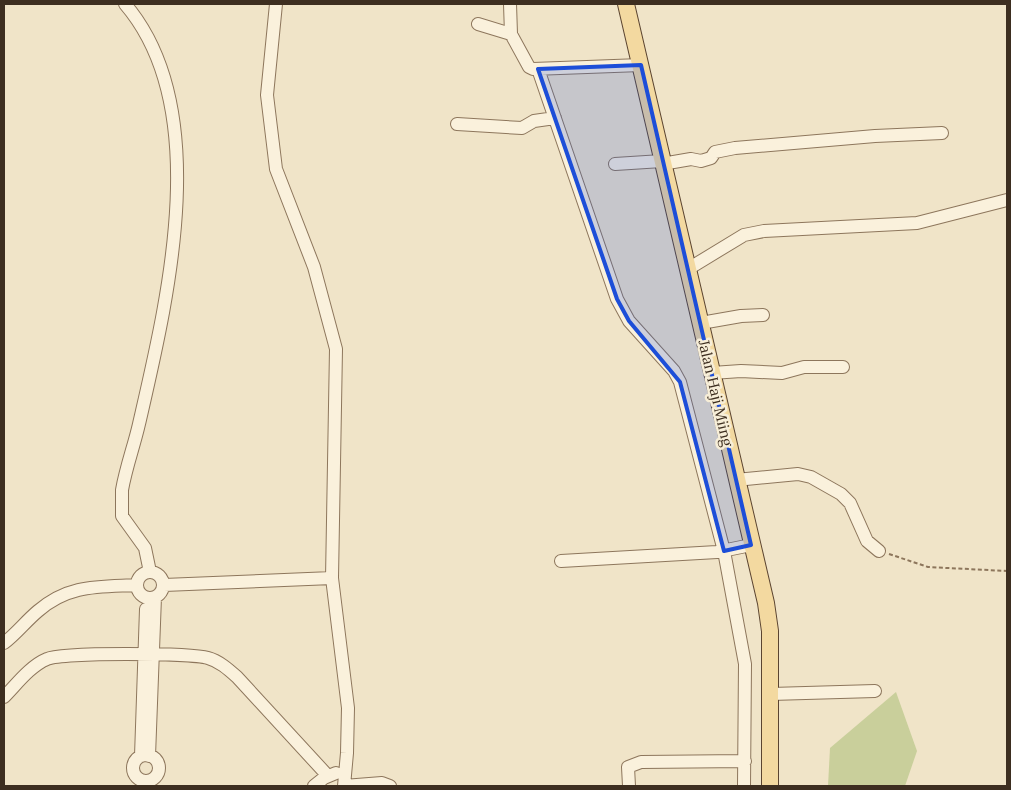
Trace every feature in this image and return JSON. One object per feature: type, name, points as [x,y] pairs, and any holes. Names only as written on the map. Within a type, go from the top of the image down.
[{"type":"main road","name":"Jalan Haji Miing","points":[[626,4],[769,624],[770,786]]},
{"type":"street","points":[[125,4],[137,18],[147,36],[162,72],[173,120],[178,155],[176,216],[162,320],[122,490],[122,516],[145,548],[148,554],[150,572]]},
{"type":"street","points":[[276,4],[267,95],[276,168],[314,267],[336,349],[332,578],[348,708],[344,786],[382,783],[390,786]]},
{"type":"street","points":[[510,4],[512,34],[529,67],[538,69],[641,65]]},
{"type":"street","points":[[478,24],[512,34]]},
{"type":"street","points":[[538,69],[617,299],[628,321],[674,371],[680,382],[724,551],[745,664],[744,786]]},
{"type":"street","points":[[458,124],[522,128],[534,121],[554,118]]},
{"type":"street","points":[[615,164],[701,160],[711,158],[715,152],[735,148],[875,136],[942,133]]},
{"type":"street","points":[[688,269],[744,235],[757,232],[917,223],[1007,200]]},
{"type":"street","points":[[701,323],[741,316],[763,316]]},
{"type":"street","points":[[712,373],[741,371],[782,373],[804,367],[842,368]]},
{"type":"street","points":[[736,480],[798,474],[811,477],[841,494],[850,503],[867,541],[880,551]]},
{"type":"street","points":[[561,561],[724,551],[751,545]]},
{"type":"street","points":[[150,572],[161,577],[164,585],[161,592],[151,598],[140,593],[137,586],[142,575],[150,572]]},
{"type":"street","points":[[164,585],[332,578]]},
{"type":"street","points":[[4,643],[42,608],[65,593],[92,588],[137,586]]},
{"type":"street","points":[[145,756],[151,598]]},
{"type":"street","points":[[4,697],[36,666],[49,658],[196,655],[223,665],[328,776]]},
{"type":"street","points":[[770,694],[875,691]]},
{"type":"street","points":[[145,756],[156,760],[159,768],[157,776],[146,784],[135,776],[132,769],[135,761],[145,756]]},
{"type":"street","points":[[629,786],[628,767],[641,762],[745,761]]},
{"type":"street","points":[[314,786],[328,776],[346,772]]},
{"type":"path","points":[[880,551],[928,566],[1007,571]]},
{"type":"highlighted area","points":[[641,65],[751,545],[724,551],[680,382],[629,321],[617,299],[538,69]]},
{"type":"green space","points":[[896,692],[917,751],[905,786],[828,786],[830,748]]}]
